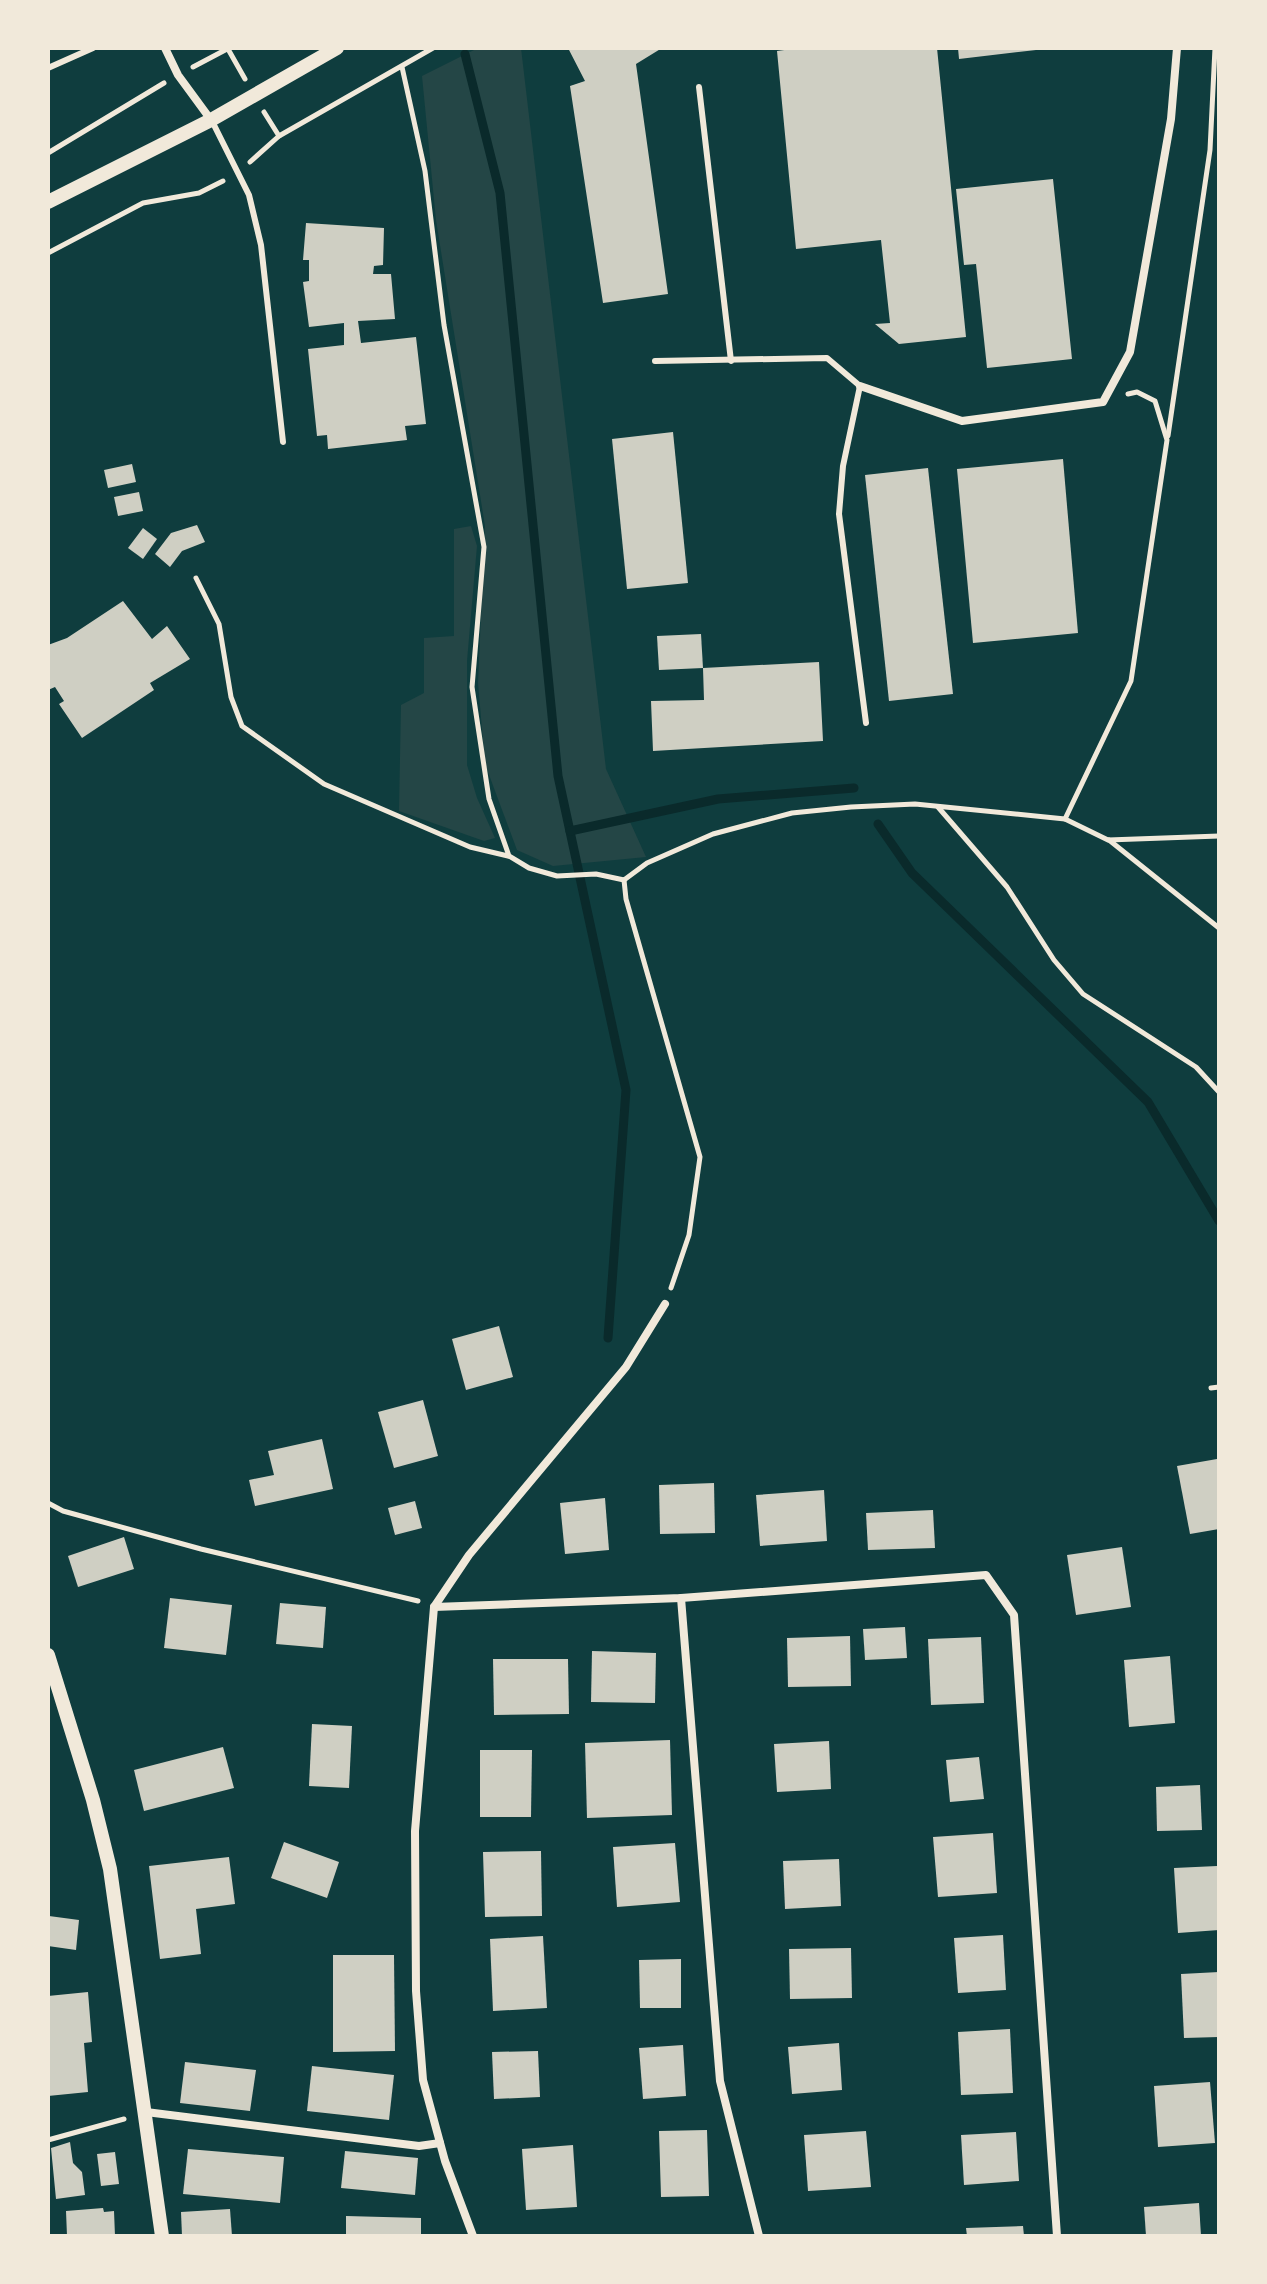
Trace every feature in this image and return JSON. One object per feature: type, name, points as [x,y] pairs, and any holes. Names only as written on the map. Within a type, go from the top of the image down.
[{"type":"street","points":[[165,48],[178,75],[211,120]]},
{"type":"street","points":[[48,202],[211,120],[337,48]]},
{"type":"street","points":[[860,386],[962,421],[1103,402],[1130,352],[1171,119],[1177,48]]},
{"type":"street","points":[[473,2236],[440,2143],[423,2080],[413,1912],[415,1831],[434,1607],[469,1555],[626,1367],[665,1304]]},
{"type":"street","points":[[434,1607],[681,1598],[986,1575],[1014,1615],[1057,2236]]},
{"type":"street","points":[[681,1598],[720,2081],[759,2236]]},
{"type":"street","points":[[48,1655],[110,1869],[162,2236]]},
{"type":"street","points":[[146,2112],[419,2146],[440,2143]]},
{"type":"lane","points":[[48,68],[93,48]]},
{"type":"lane","points":[[699,87],[731,361]]},
{"type":"lane","points":[[211,120],[249,195],[261,245],[283,442]]},
{"type":"lane","points":[[655,361],[827,358],[860,386],[843,466],[839,514],[866,723]]},
{"type":"path","points":[[48,153],[229,48]]},
{"type":"path","points":[[48,253],[143,203],[199,193],[238,172],[279,136],[433,48]]},
{"type":"path","points":[[1065,819],[1131,681],[1210,150],[1215,48]]},
{"type":"path","points":[[402,67],[425,171],[444,325],[484,547],[472,687],[489,799],[509,856]]},
{"type":"path","points":[[1103,402],[1137,392],[1155,401],[1167,440]]},
{"type":"path","points":[[196,578],[219,624],[231,697],[242,726],[324,784],[470,847],[509,856],[529,868],[557,876],[596,874],[624,880],[647,863],[713,834],[792,813],[915,804],[1065,819],[1108,840],[1219,928]]},
{"type":"path","points":[[938,807],[1007,887],[1054,960],[1083,994],[1196,1067],[1219,1092]]},
{"type":"path","points":[[1108,840],[1219,836]]},
{"type":"path","points":[[624,880],[626,899],[700,1157],[689,1235],[665,1304]]},
{"type":"path","points":[[1211,1388],[1219,1387]]},
{"type":"path","points":[[48,1503],[63,1511],[201,1549],[410,1598],[434,1607]]},
{"type":"path","points":[[48,2140],[146,2112]]},
{"type":"shaded area","points":[[478,48],[521,48],[606,769],[646,857],[553,866],[517,850],[485,764],[478,683],[485,526],[436,220],[422,76]]},
{"type":"shaded area","points":[[471,526],[477,546],[467,661],[467,765],[477,798],[495,838],[484,841],[399,811],[401,705],[424,693],[424,638],[454,636],[454,529]]},
{"type":"building","points":[[568,48],[662,48],[636,64],[668,294],[603,303],[570,86],[585,81]]},
{"type":"building","points":[[799,48],[937,48],[966,337],[899,344],[875,324],[890,323],[881,240],[796,249],[777,51]]},
{"type":"building","points":[[958,48],[1036,48],[1036,50],[959,59]]},
{"type":"building","points":[[1053,179],[1072,359],[987,368],[976,264],[964,265],[956,189]]},
{"type":"building","points":[[306,223],[384,228],[383,265],[374,266],[373,274],[391,274],[395,319],[358,321],[361,343],[416,337],[426,424],[405,426],[407,440],[328,449],[327,435],[317,436],[308,349],[344,345],[344,323],[309,327],[303,282],[309,281],[309,260],[303,260]]},
{"type":"building","points":[[673,432],[688,583],[627,589],[612,439]]},
{"type":"building","points":[[1063,459],[1078,633],[973,643],[957,469]]},
{"type":"building","points":[[132,464],[136,482],[108,488],[104,470]]},
{"type":"building","points":[[928,468],[953,694],[889,701],[865,475]]},
{"type":"building","points":[[139,492],[143,511],[118,516],[114,497]]},
{"type":"building","points":[[197,525],[205,542],[182,551],[170,567],[155,554],[171,533]]},
{"type":"building","points":[[143,528],[157,539],[143,559],[128,548]]},
{"type":"building","points":[[123,601],[152,639],[167,626],[190,659],[150,683],[154,690],[82,738],[59,704],[64,701],[55,687],[48,690],[48,645],[67,638]]},
{"type":"building","points":[[701,634],[703,668],[659,670],[657,636]]},
{"type":"building","points":[[819,662],[823,741],[653,751],[651,701],[704,700],[703,668]]},
{"type":"building","points":[[499,1326],[513,1377],[466,1390],[452,1339]]},
{"type":"building","points":[[423,1400],[438,1456],[394,1468],[378,1412]]},
{"type":"building","points":[[322,1439],[333,1489],[255,1506],[249,1480],[274,1475],[268,1451]]},
{"type":"building","points":[[1217,1459],[1219,1529],[1190,1534],[1177,1466]]},
{"type":"building","points":[[714,1483],[715,1533],[660,1534],[659,1485]]},
{"type":"building","points":[[824,1490],[827,1541],[760,1546],[756,1495]]},
{"type":"building","points":[[605,1498],[609,1550],[565,1554],[560,1503]]},
{"type":"building","points":[[415,1501],[422,1528],[395,1535],[388,1508]]},
{"type":"building","points":[[933,1510],[935,1548],[868,1550],[866,1513]]},
{"type":"building","points":[[124,1537],[134,1569],[78,1587],[68,1556]]},
{"type":"building","points":[[1122,1547],[1131,1607],[1076,1615],[1067,1555]]},
{"type":"building","points":[[170,1598],[232,1605],[226,1655],[164,1648]]},
{"type":"building","points":[[280,1603],[326,1607],[323,1648],[276,1644]]},
{"type":"building","points":[[905,1627],[907,1658],[865,1660],[863,1629]]},
{"type":"building","points":[[850,1636],[851,1686],[788,1687],[787,1638]]},
{"type":"building","points":[[981,1637],[984,1703],[931,1705],[928,1639]]},
{"type":"building","points":[[592,1651],[656,1653],[655,1703],[591,1702]]},
{"type":"building","points":[[1170,1656],[1175,1723],[1129,1727],[1124,1660]]},
{"type":"building","points":[[493,1659],[568,1659],[569,1714],[494,1715]]},
{"type":"building","points":[[312,1724],[352,1726],[349,1788],[309,1786]]},
{"type":"building","points":[[670,1740],[672,1815],[587,1818],[585,1743]]},
{"type":"building","points":[[829,1741],[831,1789],[777,1792],[774,1744]]},
{"type":"building","points":[[223,1747],[234,1788],[144,1811],[134,1770]]},
{"type":"building","points":[[480,1750],[532,1750],[531,1817],[480,1817]]},
{"type":"building","points":[[979,1757],[984,1799],[950,1802],[946,1760]]},
{"type":"building","points":[[1200,1785],[1202,1830],[1157,1831],[1156,1787]]},
{"type":"building","points":[[993,1833],[997,1893],[938,1897],[933,1837]]},
{"type":"building","points":[[284,1842],[339,1862],[327,1898],[271,1878]]},
{"type":"building","points":[[675,1843],[680,1902],[617,1907],[613,1847]]},
{"type":"building","points":[[541,1851],[542,1916],[485,1917],[483,1852]]},
{"type":"building","points":[[229,1857],[235,1904],[196,1909],[201,1954],[160,1959],[149,1866]]},
{"type":"building","points":[[839,1859],[841,1906],[785,1909],[783,1861]]},
{"type":"building","points":[[1217,1866],[1219,1930],[1178,1933],[1174,1868]]},
{"type":"building","points":[[49,1916],[79,1920],[76,1950],[48,1946]]},
{"type":"building","points":[[1003,1935],[1006,1990],[958,1993],[954,1938]]},
{"type":"building","points":[[543,1936],[547,2008],[493,2011],[490,1939]]},
{"type":"building","points":[[851,1948],[852,1998],[790,1999],[789,1949]]},
{"type":"building","points":[[333,1955],[394,1955],[395,2051],[333,2052]]},
{"type":"building","points":[[681,1959],[681,2008],[640,2008],[639,1960]]},
{"type":"building","points":[[1219,1972],[1219,2037],[1184,2038],[1181,1974]]},
{"type":"building","points":[[88,1992],[92,2042],[84,2043],[88,2092],[48,2096],[48,1996]]},
{"type":"building","points":[[1010,2029],[1013,2093],[961,2095],[958,2032]]},
{"type":"building","points":[[839,2043],[842,2090],[792,2094],[788,2047]]},
{"type":"building","points":[[683,2045],[686,2096],[643,2099],[639,2048]]},
{"type":"building","points":[[538,2051],[540,2097],[494,2099],[492,2052]]},
{"type":"building","points":[[185,2062],[256,2070],[250,2111],[180,2103]]},
{"type":"building","points":[[312,2066],[394,2075],[389,2120],[307,2111]]},
{"type":"building","points":[[1210,2082],[1215,2143],[1158,2147],[1154,2086]]},
{"type":"building","points":[[707,2130],[709,2196],[661,2197],[659,2131]]},
{"type":"building","points":[[866,2131],[871,2187],[808,2191],[804,2135]]},
{"type":"building","points":[[1016,2132],[1019,2181],[964,2185],[961,2135]]},
{"type":"building","points":[[70,2142],[73,2163],[82,2172],[85,2195],[56,2199],[51,2148]]},
{"type":"building","points":[[573,2145],[577,2207],[526,2210],[522,2149]]},
{"type":"building","points":[[188,2149],[284,2157],[280,2203],[183,2194]]},
{"type":"building","points":[[345,2151],[418,2158],[415,2195],[341,2188]]},
{"type":"building","points":[[115,2152],[119,2184],[101,2186],[97,2154]]},
{"type":"building","points":[[1199,2203],[1201,2236],[1146,2236],[1144,2207]]},
{"type":"building","points":[[103,2208],[104,2212],[114,2211],[115,2236],[67,2236],[66,2211]]},
{"type":"building","points":[[230,2209],[232,2236],[182,2236],[181,2212]]},
{"type":"building","points":[[346,2216],[421,2218],[421,2236],[346,2236]]},
{"type":"building","points":[[1023,2226],[1024,2236],[967,2236],[966,2228]]},
{"type":"waterway","points":[[465,54],[500,193],[558,776],[626,1090],[608,1338]]},
{"type":"waterway","points":[[570,831],[718,799],[854,788]]},
{"type":"waterway","points":[[878,824],[912,873],[1148,1102],[1219,1221]]}]
